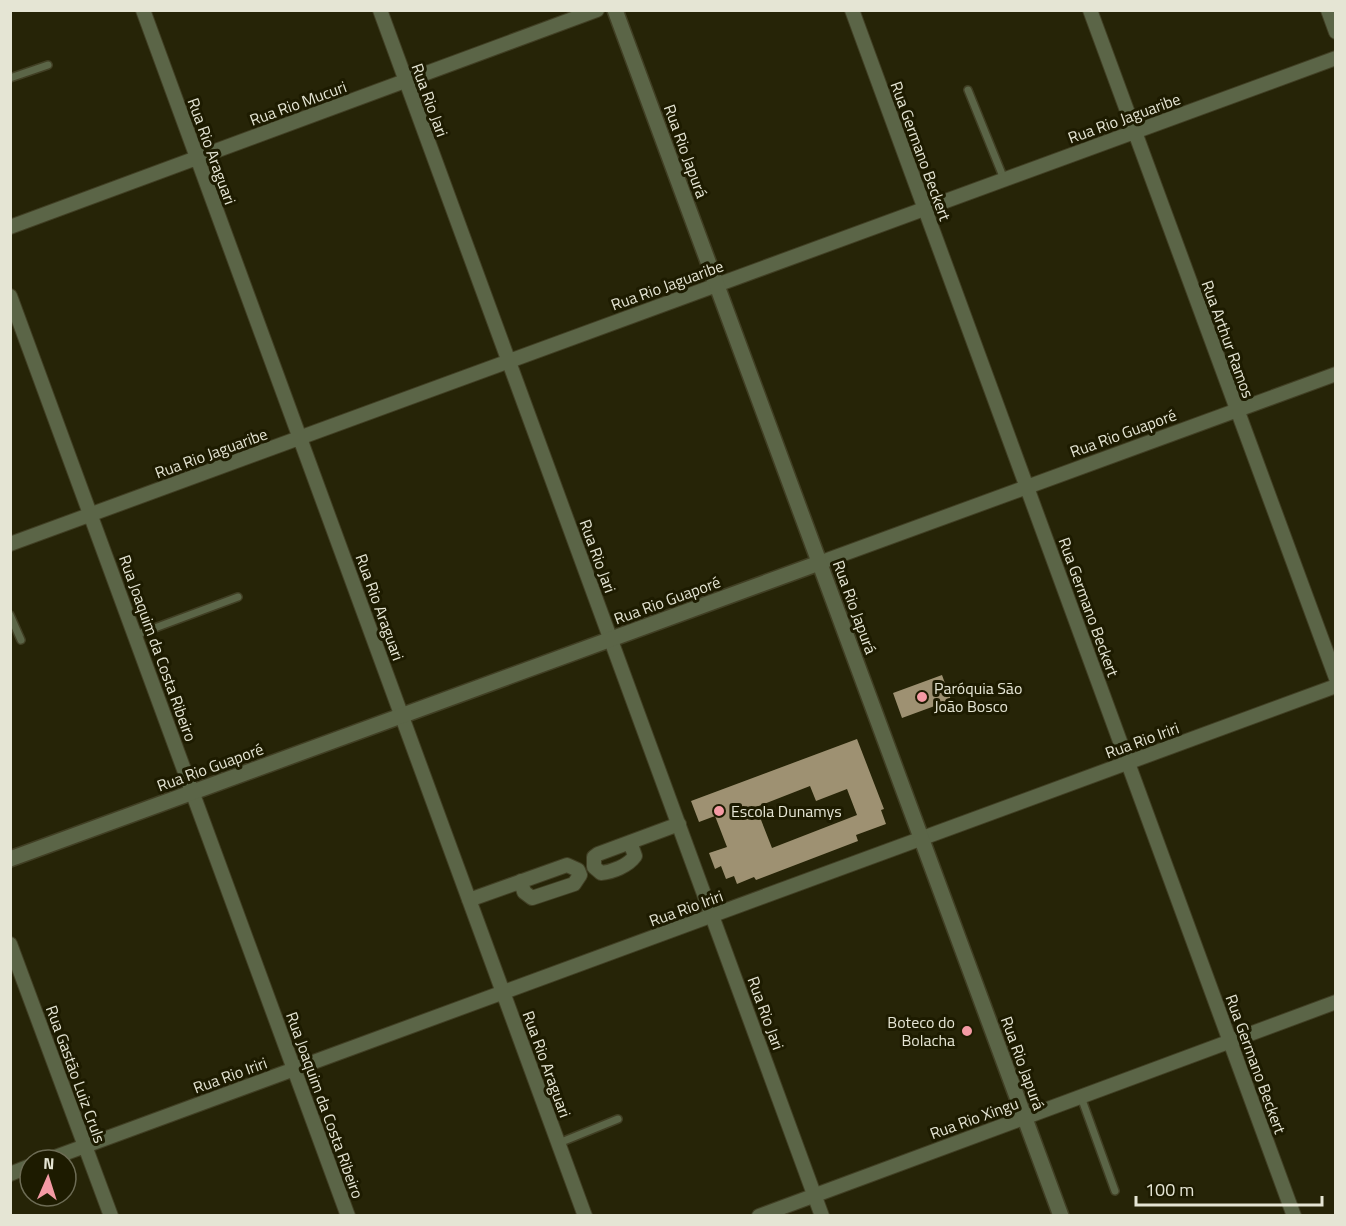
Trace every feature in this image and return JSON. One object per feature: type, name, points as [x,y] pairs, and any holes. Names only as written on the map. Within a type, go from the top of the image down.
[{"type":"street","name":"Rua Rio Araguari","points":[[143,10],[585,1215]]},
{"type":"street","name":"Rua Rio Jari","points":[[380,10],[822,1215]]},
{"type":"street","name":"Rua Rio Mucuri","points":[[10,227],[597,10]]},
{"type":"street","name":"Rua Rio Japurá","points":[[615,10],[1061,1215]]},
{"type":"street","name":"Rua Germano Beckert","points":[[852,10],[1294,1215]]},
{"type":"street","name":"Rua Arthur Ramos","points":[[1090,10],[1335,678]]},
{"type":"street","points":[[1328,10],[1335,32]]},
{"type":"street","name":"Rua Rio Jaguaribe","points":[[10,544],[1335,58]]},
{"type":"street","name":"Rua Joaquim da Costa Ribeiro","points":[[10,296],[348,1215]]},
{"type":"street","name":"Rua Rio Guaporé","points":[[10,859],[1335,374]]},
{"type":"street","name":"Rua Rio Iriri","points":[[78,1149],[1335,686]]},
{"type":"street","points":[[630,842],[679,824]]},
{"type":"street","points":[[469,900],[521,881]]},
{"type":"street","name":"Rua Gastão Luiz Cruls","points":[[10,944],[111,1215]]},
{"type":"street","name":"Rua Rio Xingu","points":[[759,1215],[1335,1002]]},
{"type":"lane","points":[[10,78],[48,65]]},
{"type":"lane","points":[[968,90],[1004,179]]},
{"type":"lane","points":[[136,635],[238,597]]},
{"type":"lane","points":[[10,615],[21,640]]},
{"type":"lane","points":[[1081,1096],[1115,1191]]},
{"type":"lane","points":[[559,1143],[618,1119]]},
{"type":"building","name":"Paróquia São João Bosco","points":[[942,675],[951,700],[902,718],[893,693]]},
{"type":"building","name":"Escola Dunamys","points":[[857,739],[884,809],[881,810],[886,824],[856,835],[858,841],[756,880],[754,877],[737,884],[734,876],[726,879],[721,866],[715,869],[709,853],[727,847],[715,816],[699,822],[691,801]],"holes":[[[810,786],[816,801],[847,789],[857,815],[772,848],[756,807]]]},
{"type":"place","name":"Paróquia São João Bosco","points":[[922,697]]},
{"type":"place","name":"Escola Dunamys","points":[[719,811]]},
{"type":"place","name":"Boteco do Bolacha","points":[[967,1031]]}]
